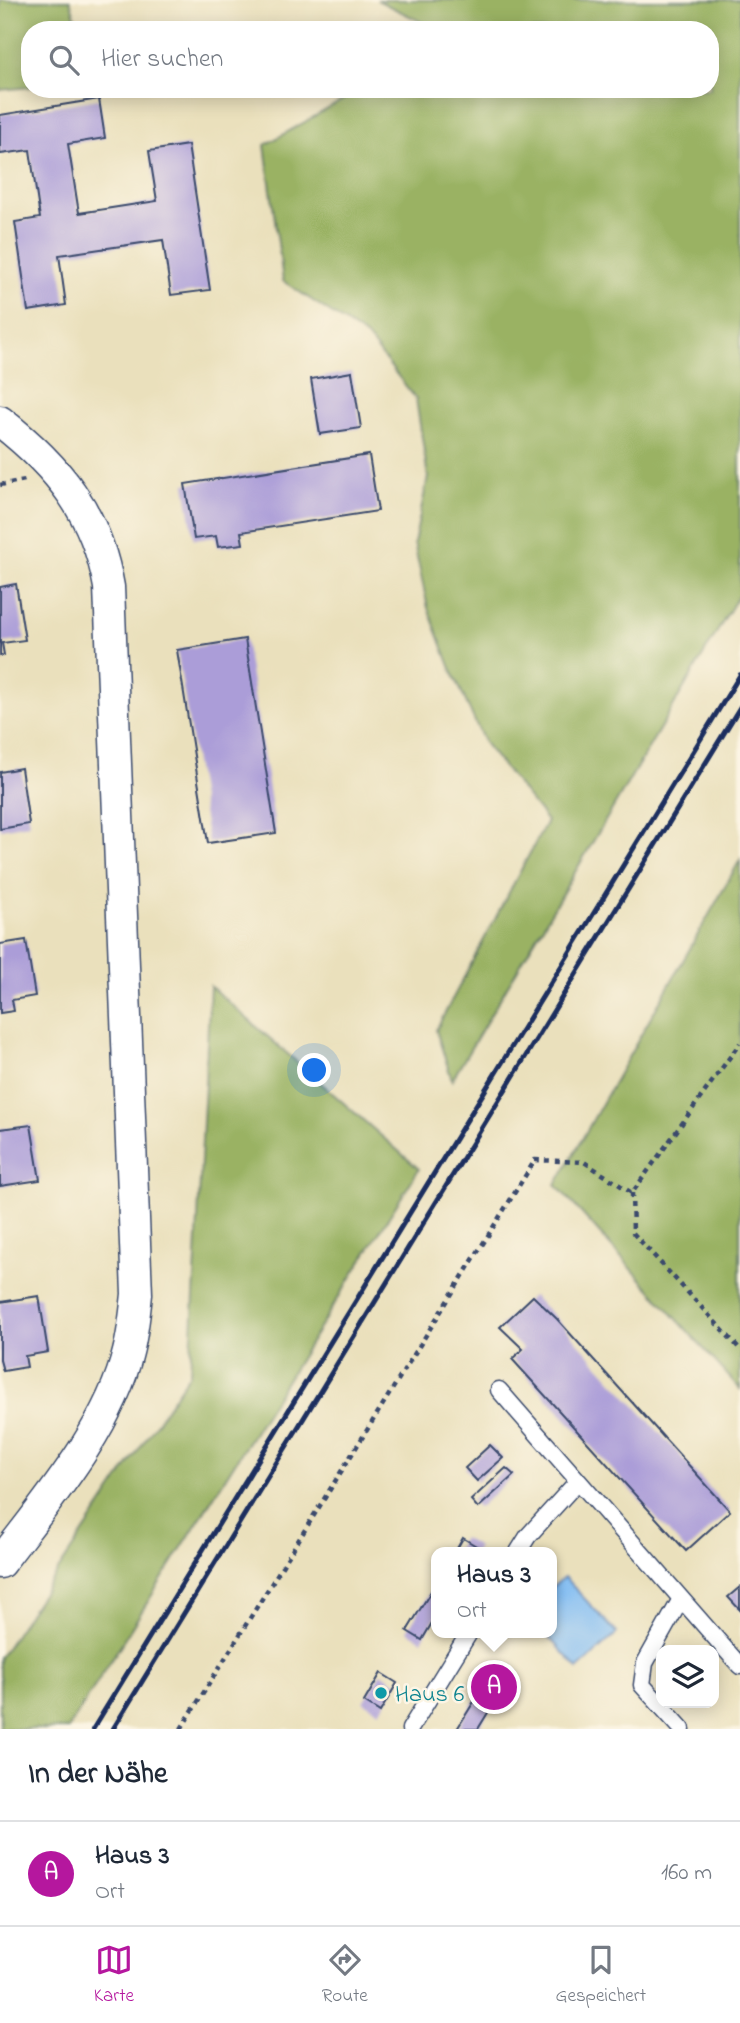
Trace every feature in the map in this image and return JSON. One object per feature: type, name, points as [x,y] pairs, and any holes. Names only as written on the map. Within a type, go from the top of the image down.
[{"type":"street","points":[[0,421],[38,453],[84,510],[99,546],[109,587],[137,1294],[128,1353],[110,1401],[63,1479],[0,1563]]},
{"type":"lane","points":[[499,1391],[740,1666]]},
{"type":"lane","points":[[521,1547],[578,1481]]},
{"type":"lane","points":[[681,1599],[645,1663],[642,1685],[682,1729]]},
{"type":"lane","points":[[410,1729],[466,1638]]},
{"type":"path","points":[[740,1043],[632,1193],[633,1233],[740,1349]]},
{"type":"path","points":[[181,1729],[536,1160],[584,1162],[632,1193]]},
{"type":"green space","points":[[0,0],[70,0],[76,21],[21,21],[21,88],[0,90]]},
{"type":"green space","points":[[377,0],[740,0],[740,593],[452,1080],[436,1030],[547,821],[485,744],[450,666],[428,608],[414,543],[428,477],[416,399],[367,337],[283,281],[265,145],[346,98],[719,98],[719,21],[420,21]]},
{"type":"green space","points":[[740,860],[740,1389],[556,1185]]},
{"type":"green space","points":[[210,986],[419,1169],[68,1729],[0,1729],[0,1657],[190,1373]]},
{"type":"water","points":[[564,1577],[617,1633],[578,1669],[550,1638],[557,1638],[557,1583]]},
{"type":"building","points":[[99,99],[105,138],[68,144],[79,213],[157,201],[149,151],[188,145],[210,290],[171,295],[163,240],[59,255],[66,305],[28,311],[15,222],[40,218],[30,150],[0,154],[0,115]]},
{"type":"building","points":[[352,372],[361,428],[320,434],[311,379]]},
{"type":"building","points":[[369,455],[378,511],[241,532],[243,544],[218,547],[216,536],[194,539],[185,484]]},
{"type":"building","points":[[16,584],[25,640],[2,643],[4,655],[0,656],[0,587]]},
{"type":"building","points":[[245,639],[276,833],[208,843],[177,650]]},
{"type":"building","points":[[21,768],[29,824],[0,829],[0,772]]},
{"type":"building","points":[[26,940],[35,996],[12,1000],[14,1011],[0,1013],[0,944]]},
{"type":"building","points":[[31,1125],[40,1180],[0,1186],[0,1129]]},
{"type":"building","points":[[39,1296],[48,1352],[25,1356],[27,1367],[3,1371],[0,1360],[0,1302]]},
{"type":"building","points":[[533,1296],[557,1319],[730,1511],[686,1551],[512,1359],[523,1349],[500,1327]]},
{"type":"building","points":[[490,1445],[503,1458],[477,1481],[465,1468]]},
{"type":"building","points":[[506,1468],[514,1475],[478,1508],[471,1500]]},
{"type":"building","points":[[463,1538],[478,1547],[458,1547]]},
{"type":"building","points":[[740,1587],[740,1610],[728,1597]]},
{"type":"building","points":[[431,1591],[431,1625],[422,1640],[407,1631]]},
{"type":"building","points":[[498,1663],[513,1673],[478,1729],[457,1729]]},
{"type":"building","name":"Haus 6","points":[[381,1673],[397,1683],[380,1712],[364,1702]]},
{"type":"railway","points":[[93,1729],[740,675]]},
{"type":"railway","points":[[113,1729],[740,707]]},
{"type":"place","name":"Haus 3","points":[[494,1687]]},
{"type":"place","name":"Haus 6","points":[[381,1693]]}]
